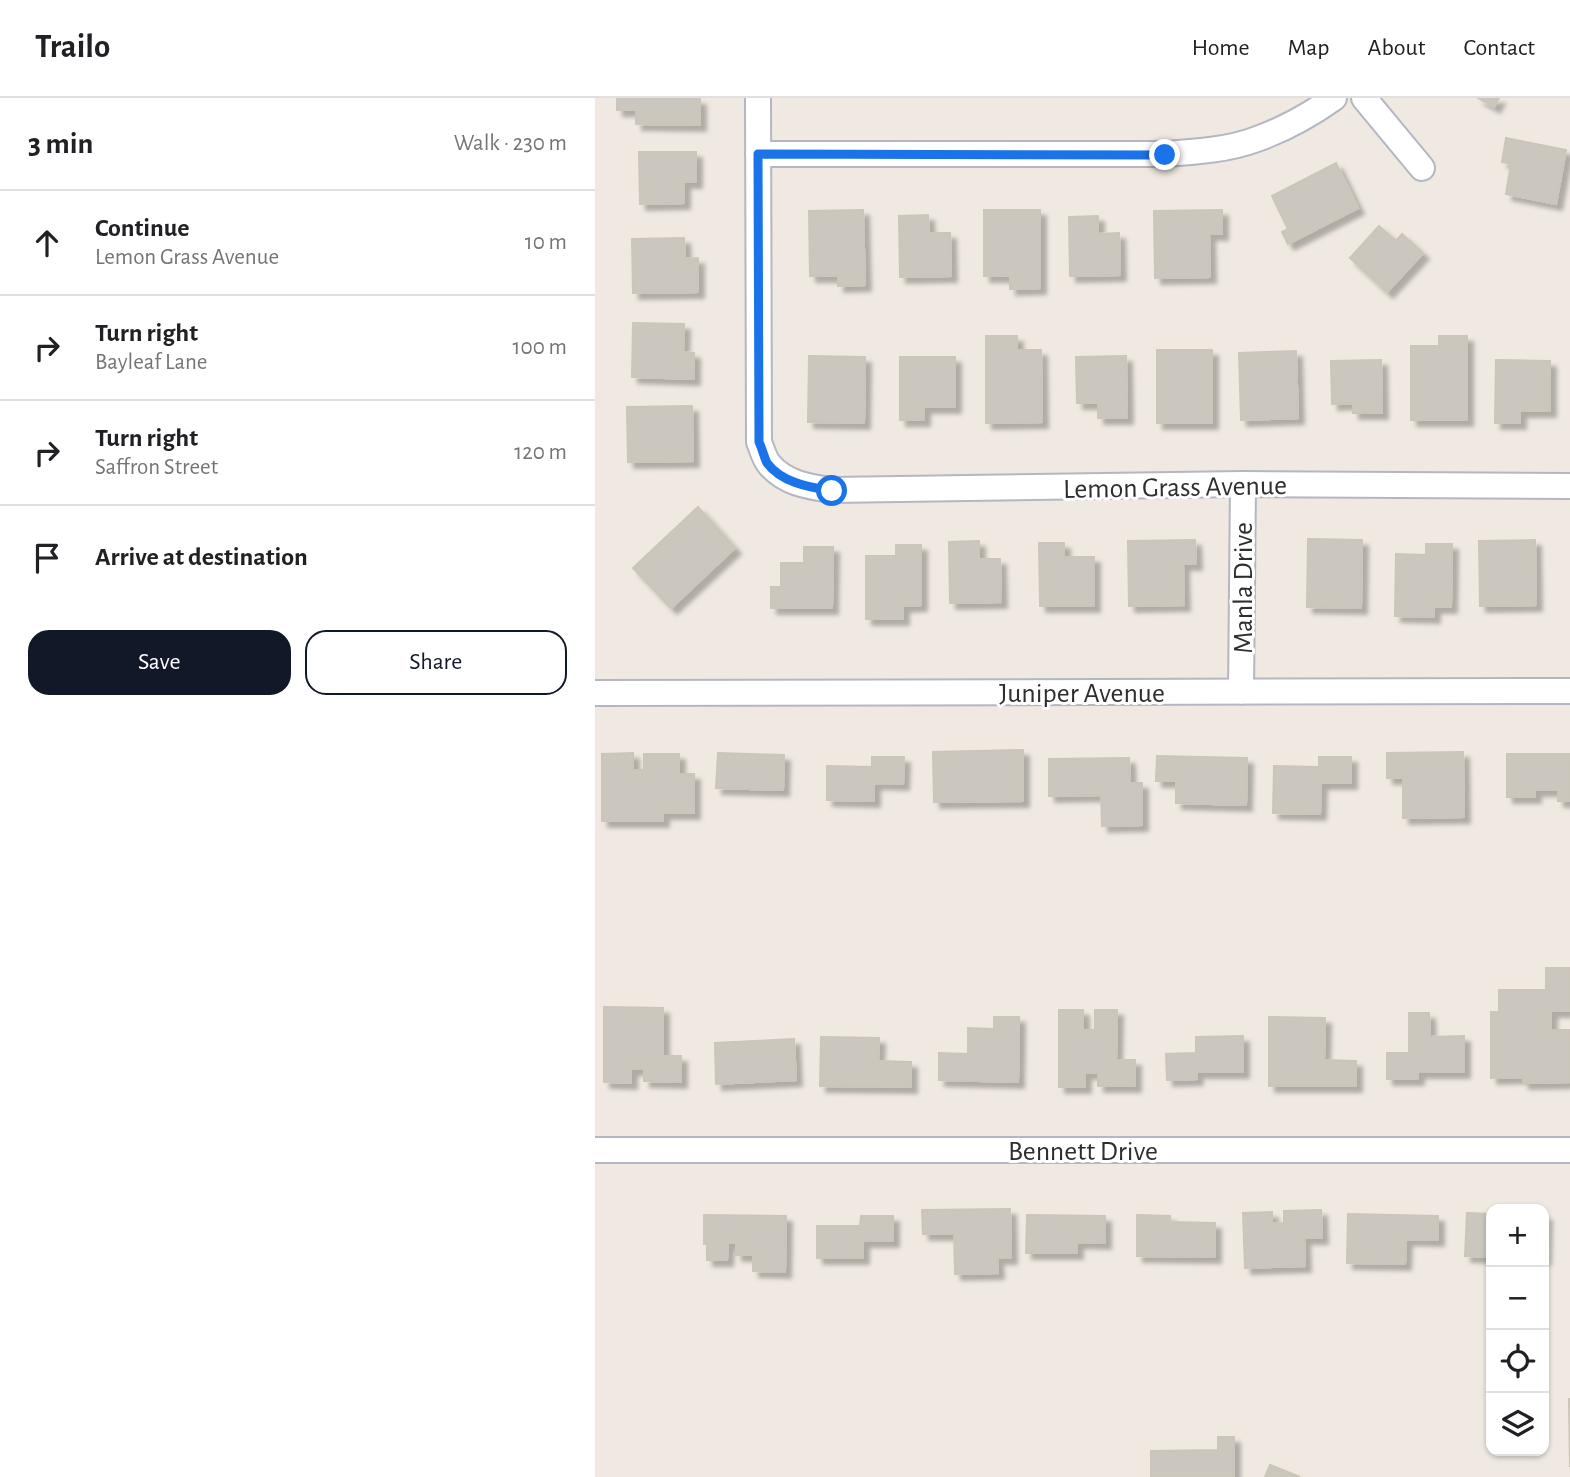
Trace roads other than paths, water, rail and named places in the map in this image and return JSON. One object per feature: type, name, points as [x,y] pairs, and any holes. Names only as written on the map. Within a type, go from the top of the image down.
[{"type":"street","points":[[758,98],[758,154],[1165,155],[1254,141],[1291,125],[1335,98]]},
{"type":"street","points":[[1364,98],[1422,169]]},
{"type":"street","name":"Lemon Grass Avenue","points":[[758,154],[759,442],[767,462],[783,477],[804,486],[832,491],[1243,484],[1570,485]]},
{"type":"street","name":"Manla Drive","points":[[1241,692],[1243,484]]},
{"type":"street","name":"Juniper Avenue","points":[[595,693],[1570,691]]},
{"type":"street","name":"Bennett Drive","points":[[595,1150],[1570,1150]]}]
